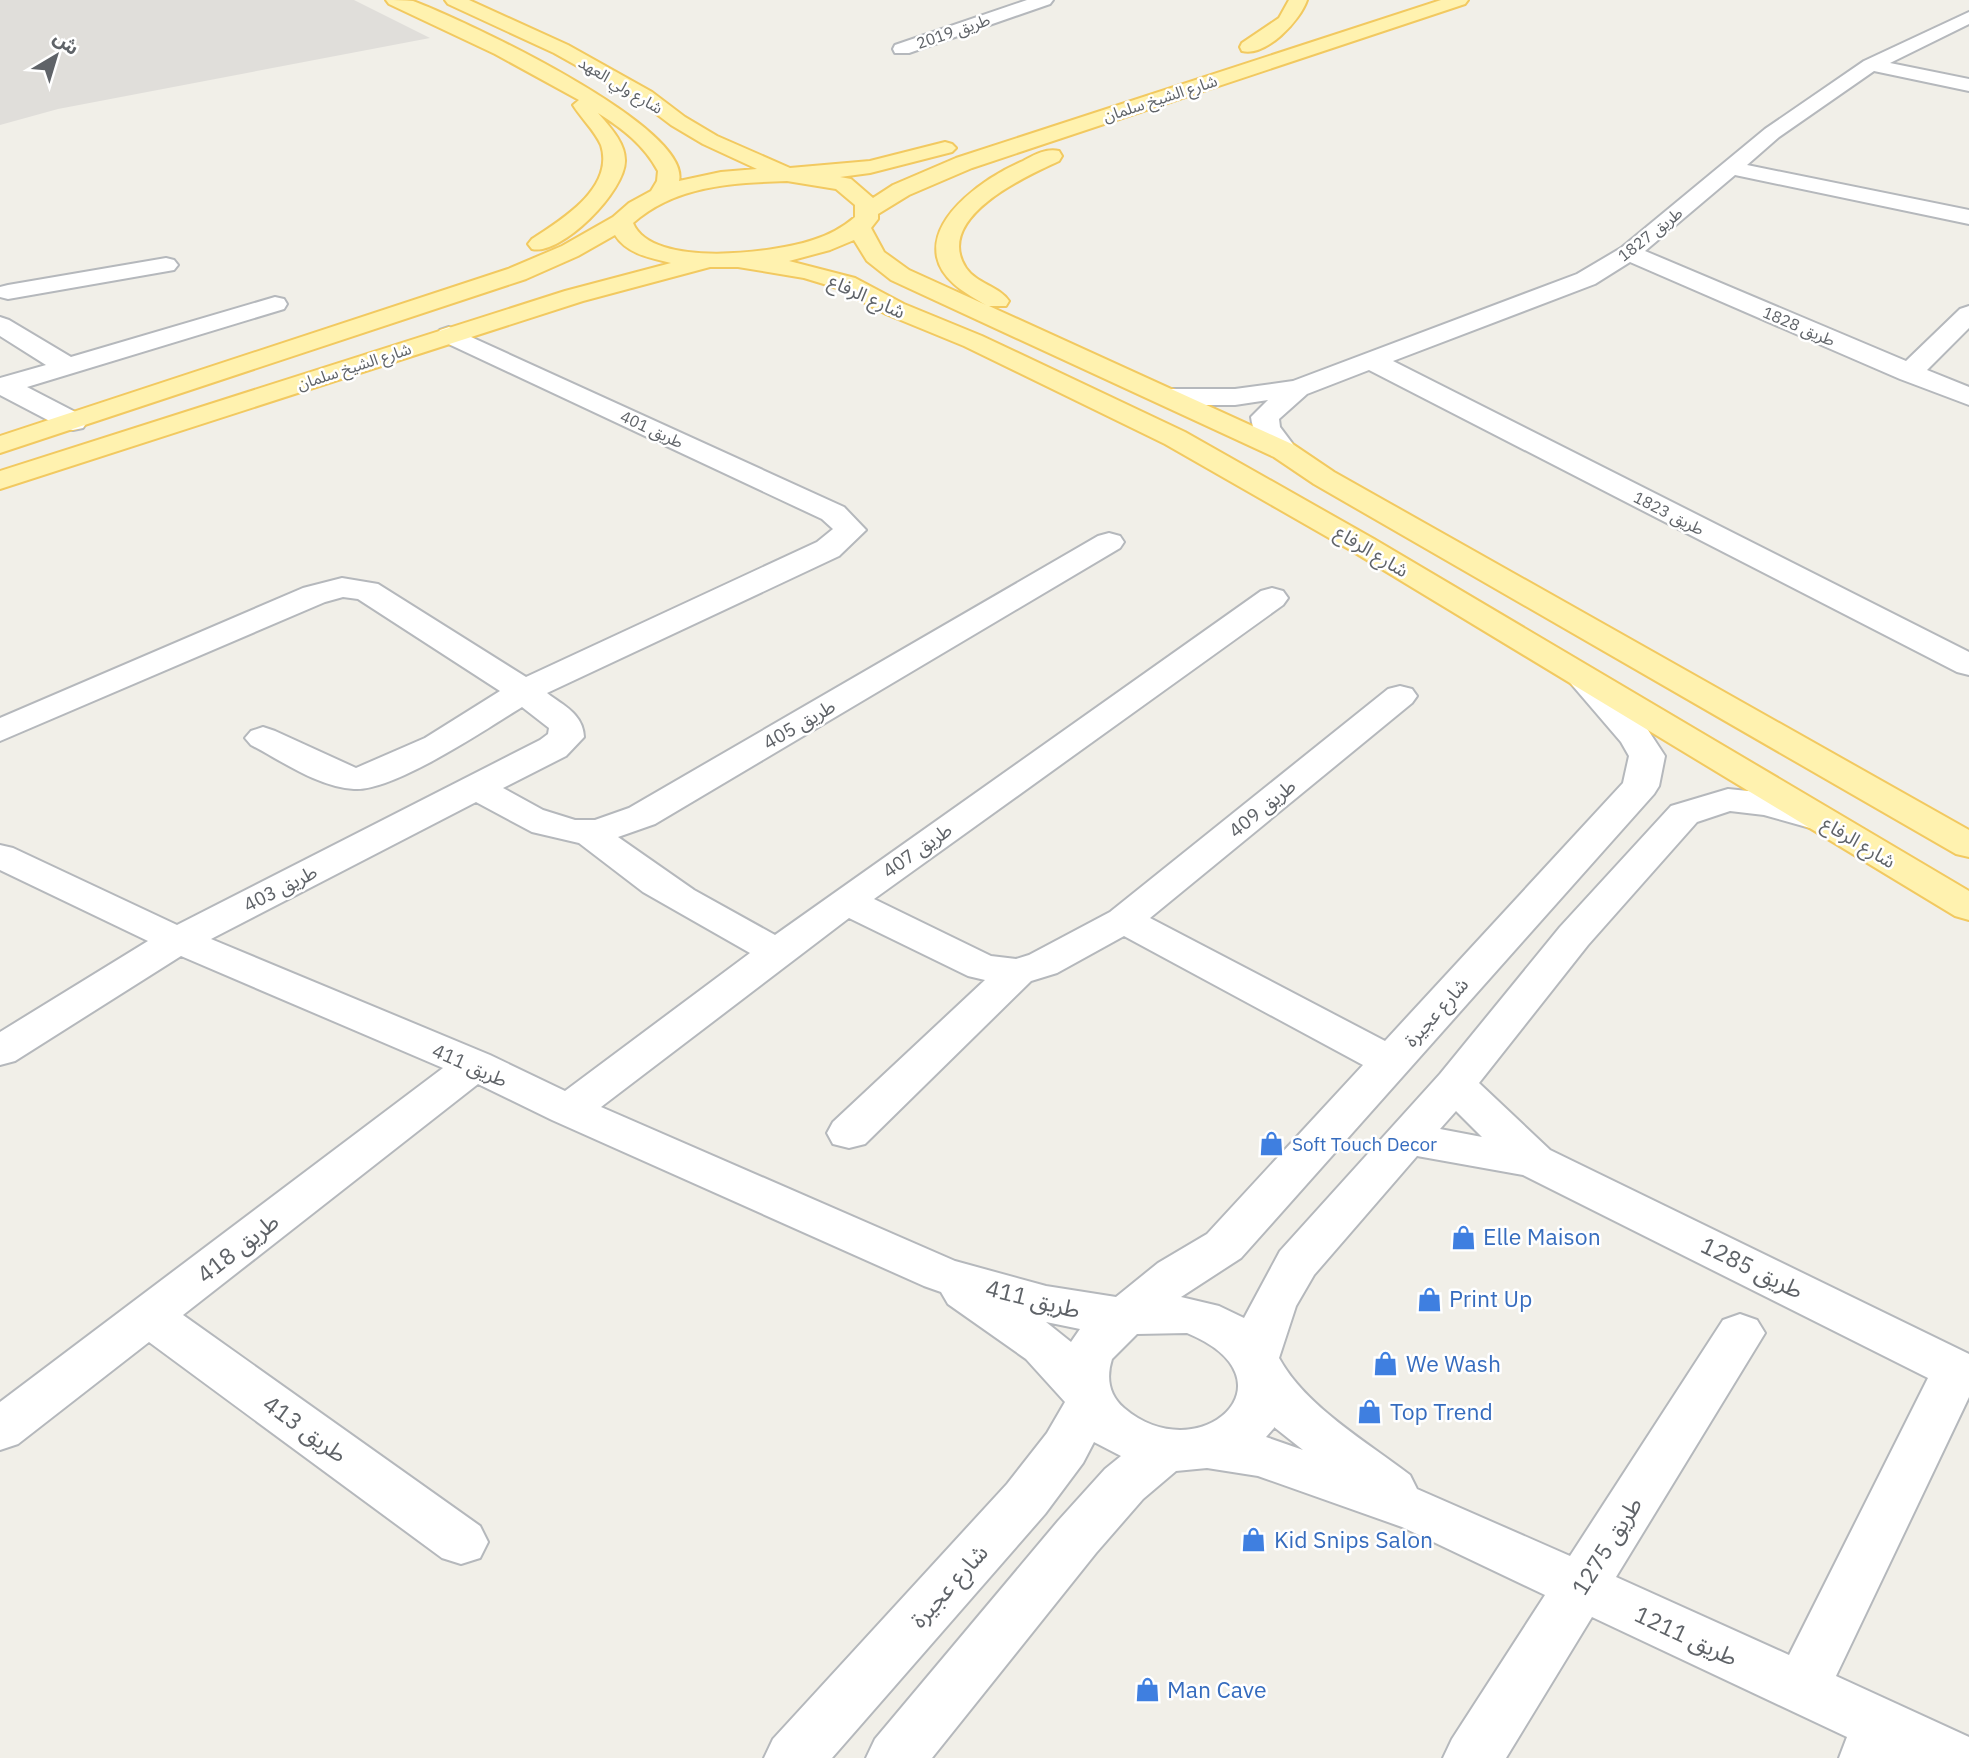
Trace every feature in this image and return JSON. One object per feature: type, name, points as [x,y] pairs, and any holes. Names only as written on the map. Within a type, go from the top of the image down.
[{"type":"main road","name":"شارع ولي العهد","points":[[395,0],[536,65],[652,144],[669,170],[669,180],[659,195]]},
{"type":"main road","name":"شارع ولي العهد","points":[[454,0],[571,54],[645,96],[678,121],[710,140],[793,175]]},
{"type":"main road","points":[[1298,0],[1297,8],[1286,22],[1243,49],[1303,30]]},
{"type":"main road","name":"شارع الشيخ سلمان","points":[[744,261],[811,247],[864,220],[901,190],[941,171],[1459,0]]},
{"type":"main road","points":[[1057,346],[1007,306],[978,290],[957,273],[950,260],[950,234],[981,195],[1006,177],[1218,80]]},
{"type":"main road","points":[[403,313],[522,255],[556,234],[594,201],[611,179],[615,164],[610,144],[594,125],[573,88]]},
{"type":"main road","points":[[793,175],[891,163],[996,132]]},
{"type":"main road","points":[[710,140],[750,152],[817,160],[862,159],[904,153],[965,139]]},
{"type":"main road","name":"شارع الشيخ سلمان","points":[[0,445],[517,274],[569,251],[621,222],[631,211],[659,195],[710,181],[793,175]]},
{"type":"main road","name":"شارع الرفاع","points":[[793,175],[843,184],[866,203],[864,220],[875,256],[900,275],[1284,451],[1324,478],[1969,846]]},
{"type":"main road","points":[[621,222],[627,236],[648,249],[681,257],[744,261]]},
{"type":"main road","name":"شارع الشيخ سلمان","points":[[0,480],[449,335],[710,260]]},
{"type":"main road","name":"شارع الرفاع","points":[[744,261],[829,277],[895,309],[973,341],[1175,438],[1363,545],[1969,908]]},
{"type":"main road","points":[[540,307],[650,287],[741,281],[815,290],[849,301],[895,309]]},
{"type":"street","name":"طريق 2019","points":[[902,49],[1044,0]]},
{"type":"street","name":"طريق 1827","points":[[1170,397],[1235,397],[1298,388],[1586,279],[1629,253],[1772,133],[1871,65],[1969,17]]},
{"type":"street","points":[[1871,65],[1969,85]]},
{"type":"street","points":[[1731,168],[1969,217]]},
{"type":"street","name":"طريق 1828","points":[[1629,253],[1969,397]]},
{"type":"street","points":[[3,297],[166,265]]},
{"type":"street","points":[[2,386],[275,304]]},
{"type":"street","points":[[1909,373],[1969,314]]},
{"type":"street","points":[[0,325],[68,367]]},
{"type":"street","name":"طريق 401","points":[[449,335],[833,513],[851,530],[828,548],[524,691]]},
{"type":"street","name":"طريق 1823","points":[[1370,360],[1963,657]]},
{"type":"street","points":[[2,386],[73,422]]},
{"type":"street","name":"طريق 1827","points":[[1284,451],[1266,428],[1265,417],[1298,388]]},
{"type":"street","name":"طريق 405","points":[[478,787],[507,808],[562,828],[589,832],[642,816],[1109,542]]},
{"type":"street","points":[[0,731],[314,596],[342,587],[367,591],[524,691],[437,745],[376,774],[356,779],[335,774],[263,738]]},
{"type":"street","name":"طريق 407","points":[[568,1110],[846,901],[1272,598]]},
{"type":"street","name":"شارع عجيرة","points":[[1126,1316],[1175,1275],[1224,1245],[1642,786],[1647,756],[1636,737],[1584,679]]},
{"type":"street","name":"طريق 403","points":[[0,1051],[178,940],[553,748],[566,737],[566,725],[524,691]]},
{"type":"street","name":"طريق 409","points":[[846,901],[982,967],[1017,972],[1043,964],[1124,920],[1400,696]]},
{"type":"street","points":[[896,1758],[1077,1537],[1124,1484],[1187,1449],[1240,1432],[1252,1421],[1260,1408],[1264,1393],[1259,1368],[1272,1306],[1297,1263],[1455,1084],[1574,936],[1684,814],[1728,800],[1768,804],[1821,820]]},
{"type":"street","points":[[589,832],[662,889],[778,952]]},
{"type":"street","name":"طريق 411","points":[[0,856],[178,940],[475,1065],[568,1110],[941,1274],[1090,1314],[1126,1316]]},
{"type":"street","points":[[1124,920],[1391,1062]]},
{"type":"street","points":[[849,1133],[1017,972]]},
{"type":"street","name":"طريق 418","points":[[0,1430],[475,1065]]},
{"type":"street","name":"طريق 1285","points":[[1455,1084],[1534,1161]]},
{"type":"street","name":"طريق 1285","points":[[1407,1139],[1534,1161],[1963,1373]]},
{"type":"street","name":"طريق 411","points":[[941,1274],[1044,1346],[1087,1395]]},
{"type":"street","points":[[1187,1449],[1133,1442],[1107,1425],[1087,1395],[1084,1365],[1094,1345],[1126,1316],[1189,1315],[1216,1324],[1239,1339],[1259,1368]]},
{"type":"street","name":"طريق 413","points":[[149,1316],[461,1542]]},
{"type":"street","name":"طريق 1275","points":[[1473,1758],[1740,1333]]},
{"type":"street","name":"طريق 1211","points":[[1259,1368],[1292,1412],[1421,1512]]},
{"type":"street","points":[[1801,1689],[1963,1373]]},
{"type":"street","name":"شارع عجيرة","points":[[794,1758],[1026,1499],[1065,1448],[1087,1395]]},
{"type":"street","name":"طريق 1211","points":[[1187,1449],[1260,1456],[1421,1512],[1801,1689],[1875,1741],[1953,1758]]},
{"type":"shaded area","points":[[0,0],[354,0],[430,38],[58,109],[0,125]]},
{"type":"place","name":"Soft Touch Decor","points":[[1272,1144]]},
{"type":"place","name":"Elle Maison","points":[[1463,1237]]},
{"type":"place","name":"Print Up","points":[[1429,1299]]},
{"type":"place","name":"We Wash","points":[[1386,1364]]},
{"type":"place","name":"Top Trend","points":[[1370,1412]]},
{"type":"place","name":"Kid Snips Salon","points":[[1254,1540]]},
{"type":"place","name":"Man Cave","points":[[1147,1690]]}]
